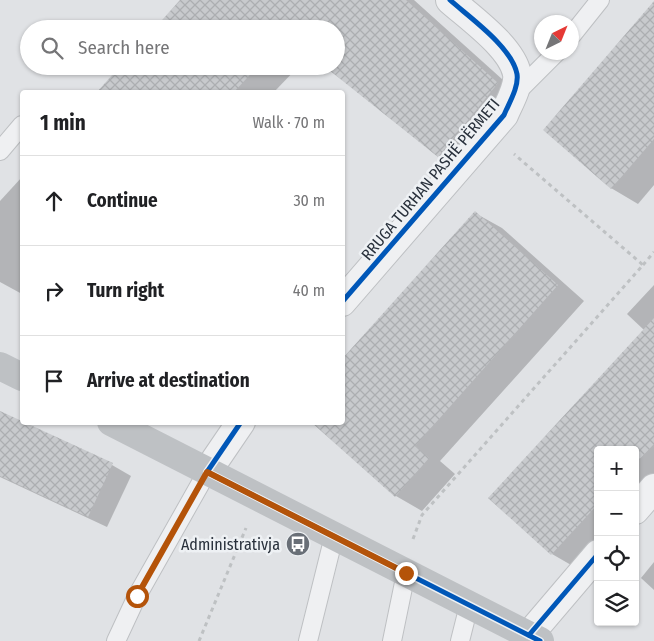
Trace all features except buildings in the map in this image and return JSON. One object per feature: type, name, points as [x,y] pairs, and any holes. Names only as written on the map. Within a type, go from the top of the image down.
[{"type":"main road","points":[[0,366],[20,377]]},
{"type":"main road","points":[[117,425],[534,638]]},
{"type":"street","name":"RRUGA TURHAN PASHË PËRMETI","points":[[345,299],[504,115],[513,96],[517,75],[509,57],[497,42],[450,0]]},
{"type":"street","points":[[207,472],[239,425]]},
{"type":"street","points":[[639,505],[654,488]]},
{"type":"street","points":[[534,638],[594,559]]},
{"type":"lane","points":[[579,26],[600,0]]},
{"type":"lane","points":[[513,96],[549,60]]},
{"type":"lane","points":[[0,151],[20,127]]},
{"type":"lane","points":[[116,641],[141,587],[207,472]]},
{"type":"lane","points":[[308,641],[334,536]]},
{"type":"lane","points":[[392,641],[404,572]]},
{"type":"lane","points":[[460,641],[469,605]]},
{"type":"path","points":[[489,132],[643,265]]},
{"type":"path","points":[[404,572],[422,515],[654,252]]},
{"type":"path","points":[[199,641],[259,498]]},
{"type":"cycle path","points":[[345,299],[504,115],[515,90],[517,74],[507,53],[489,33],[450,0]]},
{"type":"cycle path","points":[[239,425],[207,472],[540,641]]},
{"type":"cycle path","points":[[529,635],[594,559]]},
{"type":"place","name":"Administrativja","points":[[298,544]]},
{"type":"route","points":[[137,596],[179,518],[207,472],[406,573]]}]
